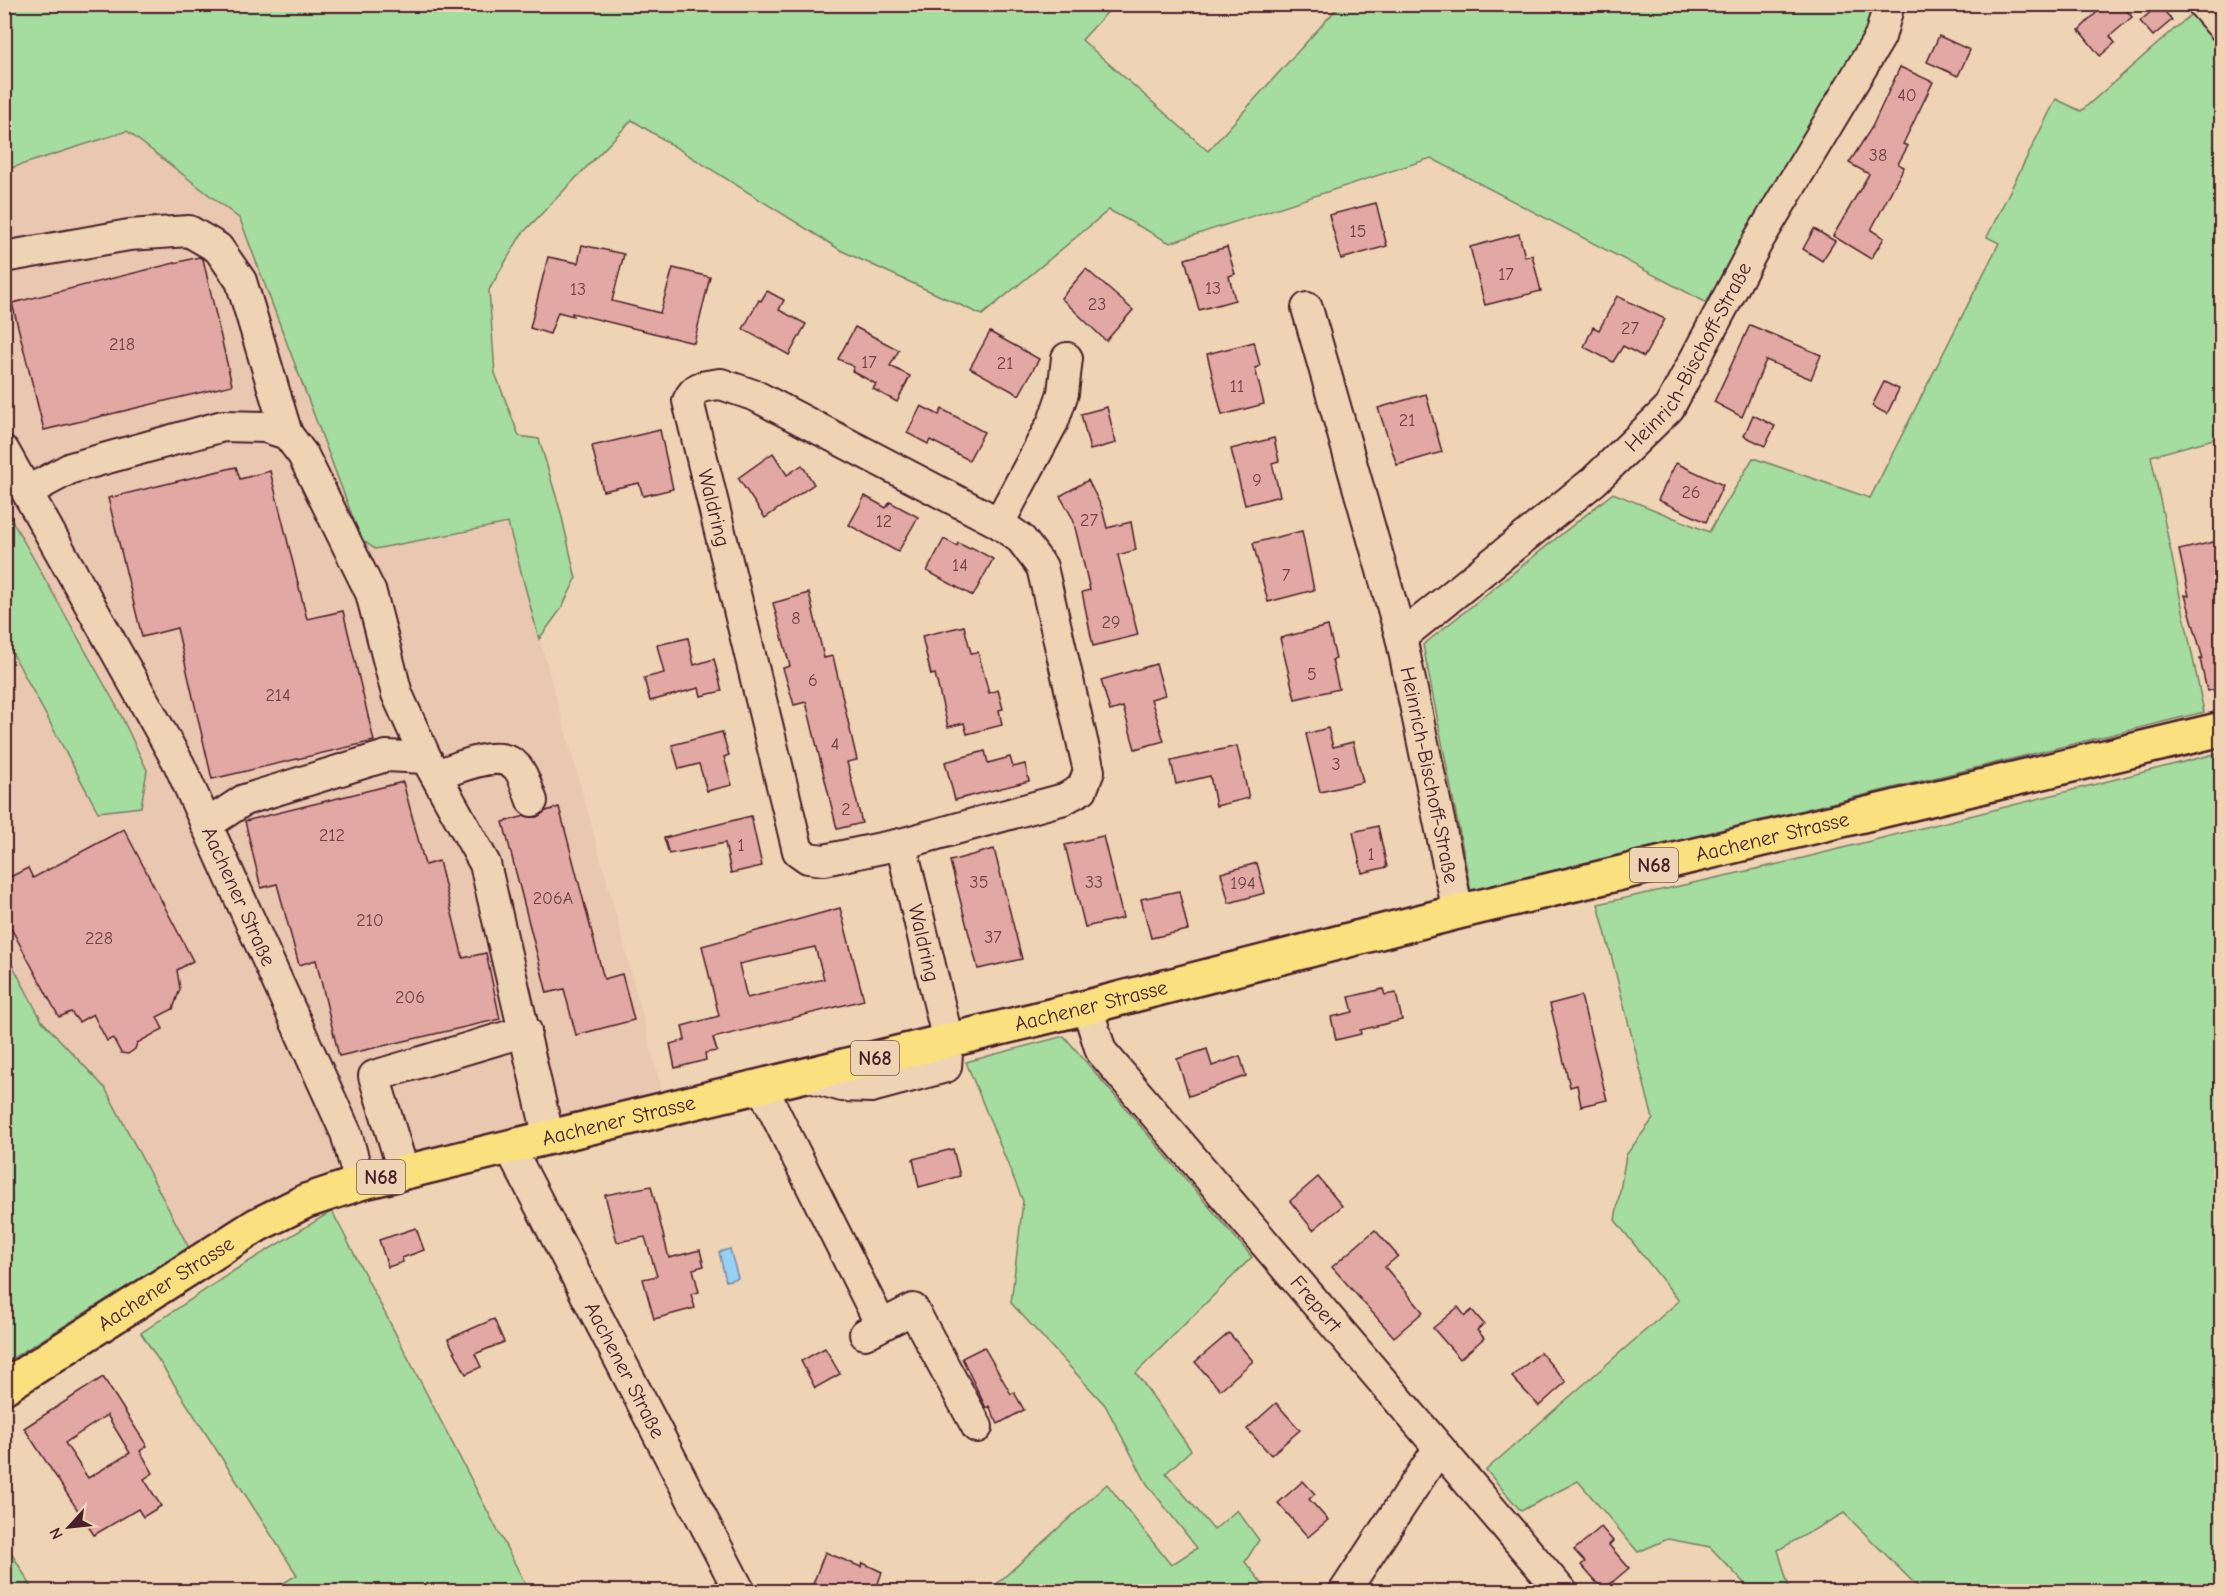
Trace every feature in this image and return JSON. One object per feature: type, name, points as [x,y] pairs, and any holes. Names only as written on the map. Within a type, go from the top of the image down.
[{"type":"main road","name":"Aachener Strasse","points":[[4,1387],[257,1225],[306,1201],[360,1183],[404,1170],[510,1148],[1087,1007],[1458,912],[2222,729]]},
{"type":"street","name":"Heinrich-Bischoff-Straße","points":[[1401,637],[1594,481],[1669,408],[1759,239],[1880,37],[1889,4]]},
{"type":"street","points":[[2203,4],[2222,26]]},
{"type":"street","points":[[4,257],[129,235],[189,231],[218,248],[242,281],[288,434],[303,455],[371,593],[397,694],[431,766],[484,864],[526,1031],[549,1138]]},
{"type":"street","name":"Heinrich-Bischoff-Straße","points":[[1307,308],[1401,637],[1458,912]]},
{"type":"street","points":[[999,523],[1053,422],[1063,393],[1067,358]]},
{"type":"street","name":"Waldring","points":[[721,384],[756,396],[999,523],[1021,539],[1042,567],[1089,771],[1082,789],[1064,799],[901,844],[824,860],[808,858],[798,851],[688,401],[693,391],[721,384]]},
{"type":"street","points":[[28,490],[71,468],[223,426],[265,427],[288,434]]},
{"type":"street","points":[[4,451],[28,490],[179,764],[206,825]]},
{"type":"street","points":[[386,756],[397,694]]},
{"type":"street","name":"Aachener Straße","points":[[360,1183],[346,1133],[206,825],[244,800],[386,756],[431,766],[507,759],[518,767],[532,801]]},
{"type":"street","name":"Waldring","points":[[901,844],[948,1041]]},
{"type":"street","name":"Frepert","points":[[1087,1007],[1101,1051],[1562,1592]]},
{"type":"street","points":[[404,1170],[374,1076],[526,1031]]},
{"type":"street","points":[[761,1085],[873,1329],[913,1309],[977,1427]]},
{"type":"street","name":"Aachener Straße","points":[[510,1148],[740,1592]]},
{"type":"street","points":[[1344,1592],[1438,1448]]},
{"type":"shaded area","points":[[127,131],[240,219],[361,540],[375,549],[508,523],[617,918],[662,1091],[336,1177],[239,1216],[189,1248],[105,1088],[42,1021],[5,951],[4,639],[98,812],[141,807],[147,770],[117,707],[4,508],[5,170]]},
{"type":"green space","points":[[5,5],[1114,5],[1082,40],[1208,151],[1340,5],[1882,5],[1709,304],[1431,158],[1170,243],[1109,210],[982,315],[842,251],[632,120],[521,235],[489,290],[495,373],[519,436],[539,439],[561,513],[576,579],[561,609],[539,639],[508,523],[375,549],[361,539],[240,219],[127,131],[5,170]]},
{"type":"green space","points":[[2196,10],[2221,38],[2221,437],[2151,456],[2204,712],[1471,891],[1423,645],[1613,493],[1709,532],[1753,458],[1870,498],[1999,243],[1987,237],[2056,99],[2081,111]]},
{"type":"green space","points":[[5,508],[117,707],[147,770],[141,807],[98,812],[5,639]]},
{"type":"green space","points":[[2215,754],[2222,776],[2221,1591],[1922,1591],[1844,1513],[1778,1550],[1790,1591],[1747,1591],[1744,1583],[1710,1547],[1668,1539],[1638,1552],[1578,1481],[1521,1511],[1486,1470],[1679,1301],[1615,1220],[1626,1155],[1653,1119],[1598,904],[1783,863]]},
{"type":"green space","points":[[5,951],[42,1021],[105,1088],[189,1248],[5,1363]]},
{"type":"green space","points":[[1064,1036],[1252,1257],[1136,1373],[1191,1450],[1166,1473],[1214,1530],[1237,1510],[1259,1540],[1245,1562],[1268,1591],[989,1591],[1107,1484],[1171,1565],[1197,1548],[1147,1484],[1105,1405],[1011,1303],[1023,1201],[966,1062]]},
{"type":"green space","points":[[332,1211],[529,1591],[270,1591],[297,1575],[141,1333],[235,1270]]},
{"type":"green space","points":[[5,1542],[34,1591],[5,1591]]},
{"type":"water","points":[[730,1249],[738,1278],[726,1281],[719,1252]]},
{"type":"building","points":[[2105,4],[2121,4],[2132,17],[2110,36],[2115,43],[2100,56],[2079,30]]},
{"type":"building","points":[[2159,5],[2172,20],[2153,36],[2140,21]]},
{"type":"building","points":[[1939,36],[1970,50],[1958,76],[1927,62]]},
{"type":"building","points":[[1900,67],[1933,82],[1903,144],[1908,146],[1898,164],[1904,167],[1871,230],[1884,238],[1871,259],[1833,236],[1869,174],[1849,163],[1872,127]]},
{"type":"building","points":[[1376,203],[1387,246],[1341,259],[1329,215]]},
{"type":"building","points":[[1814,229],[1835,241],[1822,261],[1803,249]]},
{"type":"building","points":[[1519,234],[1525,257],[1532,255],[1541,291],[1485,305],[1470,247]]},
{"type":"building","points":[[582,245],[624,254],[612,301],[660,313],[673,268],[710,277],[694,343],[572,313],[573,316],[558,312],[550,334],[530,328],[548,257],[578,263]]},
{"type":"building","points":[[1227,247],[1235,274],[1229,276],[1235,300],[1199,310],[1185,259]]},
{"type":"building","points":[[199,257],[203,259],[232,385],[44,430],[12,303]]},
{"type":"building","points":[[1086,269],[1133,310],[1106,341],[1061,298]]},
{"type":"building","points":[[767,291],[784,300],[779,310],[806,324],[789,355],[743,329],[759,300],[761,301]]},
{"type":"building","points":[[1617,296],[1665,319],[1644,357],[1623,346],[1613,362],[1584,347],[1593,327],[1599,330]]},
{"type":"building","points":[[1750,325],[1821,355],[1811,379],[1766,360],[1742,417],[1714,402]]},
{"type":"building","points":[[855,327],[899,350],[890,366],[910,376],[897,402],[873,389],[876,384],[852,371],[854,367],[838,359]]},
{"type":"building","points":[[990,332],[1039,359],[1019,395],[970,368]]},
{"type":"building","points":[[1254,342],[1260,366],[1255,368],[1264,404],[1222,415],[1207,354]]},
{"type":"building","points":[[1884,382],[1899,389],[1887,414],[1872,406]]},
{"type":"building","points":[[1426,394],[1442,452],[1397,465],[1378,408]]},
{"type":"building","points":[[921,406],[939,415],[942,409],[984,432],[969,460],[930,440],[928,444],[907,433]]},
{"type":"building","points":[[1107,407],[1116,443],[1090,450],[1081,414]]},
{"type":"building","points":[[1753,415],[1775,426],[1765,446],[1744,436]]},
{"type":"building","points":[[660,430],[673,489],[643,496],[639,483],[603,491],[592,446]]},
{"type":"building","points":[[1274,438],[1279,461],[1272,463],[1280,496],[1245,505],[1231,449]]},
{"type":"building","points":[[773,453],[787,475],[802,465],[814,484],[765,518],[738,478]]},
{"type":"building","points":[[1676,463],[1723,485],[1706,522],[1658,500]]},
{"type":"building","points":[[236,467],[240,479],[270,471],[307,619],[343,611],[374,741],[212,779],[177,628],[142,637],[108,498]]},
{"type":"building","points":[[1088,480],[1102,508],[1107,528],[1131,522],[1136,550],[1118,555],[1138,635],[1093,646],[1082,592],[1090,590],[1073,519],[1060,496]]},
{"type":"building","points":[[865,496],[886,508],[890,502],[918,517],[898,552],[849,525]]},
{"type":"building","points":[[1302,531],[1314,590],[1268,602],[1253,543]]},
{"type":"building","points":[[944,539],[957,546],[958,543],[970,549],[971,547],[993,559],[973,596],[927,571]]},
{"type":"building","points":[[2222,540],[2222,688],[2207,691],[2200,659],[2203,659],[2185,595],[2189,596],[2179,550]]},
{"type":"building","points":[[809,593],[824,658],[833,656],[857,760],[847,762],[862,823],[837,829],[806,702],[794,705],[783,668],[790,666],[773,603]]},
{"type":"building","points":[[964,626],[971,653],[978,652],[989,693],[998,690],[1003,709],[999,710],[1002,725],[967,734],[964,723],[948,727],[935,674],[931,675],[922,636]]},
{"type":"building","points":[[1328,626],[1336,659],[1332,660],[1339,689],[1295,699],[1280,638]]},
{"type":"building","points":[[688,638],[694,665],[714,659],[722,691],[701,696],[699,688],[650,701],[644,678],[664,673],[657,645]]},
{"type":"building","points":[[1156,664],[1165,695],[1151,699],[1164,741],[1135,749],[1123,707],[1110,711],[1101,680]]},
{"type":"building","points":[[1328,728],[1333,747],[1353,742],[1363,782],[1320,792],[1306,734]]},
{"type":"building","points":[[722,732],[729,755],[724,757],[732,785],[707,791],[699,764],[679,769],[672,745]]},
{"type":"building","points":[[1237,746],[1249,798],[1216,806],[1210,776],[1176,784],[1171,761]]},
{"type":"building","points":[[985,751],[988,763],[1010,757],[1013,767],[1025,764],[1029,781],[955,800],[945,762]]},
{"type":"building","points":[[403,782],[425,865],[439,861],[463,958],[486,953],[500,1019],[339,1056],[316,960],[299,965],[277,884],[261,888],[245,821]]},
{"type":"building","points":[[559,807],[604,979],[622,974],[634,1020],[576,1035],[564,989],[547,993],[503,822],[525,816],[537,817]]},
{"type":"building","points":[[751,816],[762,866],[731,873],[725,843],[669,854],[664,838]]},
{"type":"building","points":[[1378,826],[1387,867],[1362,873],[1353,832]]},
{"type":"building","points":[[124,829],[193,961],[177,970],[180,989],[173,1009],[157,1017],[163,1029],[137,1043],[135,1049],[128,1054],[121,1053],[113,1038],[107,1041],[93,1014],[79,1022],[71,1012],[59,1017],[4,915],[4,880],[28,868],[33,878]]},
{"type":"building","points":[[1103,836],[1123,918],[1085,927],[1065,845]]},
{"type":"building","points":[[994,849],[1022,959],[978,969],[950,861]]},
{"type":"building","points":[[1257,863],[1265,893],[1229,903],[1221,873]]},
{"type":"building","points":[[1179,891],[1188,930],[1151,938],[1141,899]]},
{"type":"building","points":[[840,908],[864,1000],[713,1038],[717,1051],[705,1053],[706,1060],[675,1068],[670,1044],[685,1040],[682,1026],[719,1016],[702,946]],"holes":[[[815,947],[824,979],[747,998],[739,964]]]},
{"type":"building","points":[[1383,989],[1385,995],[1396,993],[1402,1020],[1360,1030],[1361,1034],[1336,1040],[1331,1017],[1353,1012],[1349,997]]},
{"type":"building","points":[[1581,996],[1607,1100],[1581,1106],[1577,1085],[1570,1087],[1550,1004]]},
{"type":"building","points":[[1207,1049],[1212,1066],[1240,1056],[1246,1076],[1189,1096],[1177,1059]]},
{"type":"building","points":[[953,1149],[960,1176],[919,1187],[913,1159]]},
{"type":"building","points":[[1318,1177],[1342,1206],[1313,1230],[1290,1201]]},
{"type":"building","points":[[651,1186],[669,1258],[700,1250],[704,1266],[693,1269],[699,1292],[691,1294],[695,1308],[654,1319],[643,1279],[657,1276],[645,1237],[617,1242],[605,1195]]},
{"type":"building","points":[[416,1228],[424,1250],[402,1258],[403,1262],[388,1267],[379,1240]]},
{"type":"building","points":[[1375,1230],[1398,1256],[1385,1267],[1423,1312],[1394,1337],[1332,1267]]},
{"type":"building","points":[[1458,1307],[1465,1316],[1472,1310],[1484,1324],[1477,1330],[1484,1338],[1460,1359],[1433,1328]]},
{"type":"building","points":[[494,1319],[504,1342],[475,1354],[481,1367],[466,1374],[448,1339]]},
{"type":"building","points":[[1229,1333],[1253,1361],[1220,1390],[1195,1362]]},
{"type":"building","points":[[984,1347],[1011,1394],[1014,1392],[1024,1410],[998,1424],[989,1406],[986,1408],[962,1358]]},
{"type":"building","points":[[825,1348],[840,1374],[815,1388],[801,1361]]},
{"type":"building","points":[[1540,1352],[1566,1382],[1539,1406],[1512,1377]]},
{"type":"building","points":[[103,1377],[147,1446],[140,1451],[153,1473],[144,1479],[161,1506],[143,1517],[138,1509],[94,1535],[24,1428]],"holes":[[[107,1415],[130,1453],[88,1478],[65,1443]]]},
{"type":"building","points":[[1276,1403],[1300,1430],[1271,1455],[1247,1429]]},
{"type":"building","points":[[1303,1481],[1315,1494],[1309,1499],[1328,1520],[1308,1537],[1278,1503]]},
{"type":"building","points":[[1601,1527],[1613,1541],[1609,1545],[1629,1568],[1603,1590],[1581,1565],[1585,1562],[1574,1550]]},
{"type":"building","points":[[825,1552],[861,1567],[863,1563],[882,1572],[875,1592],[810,1592]]}]
